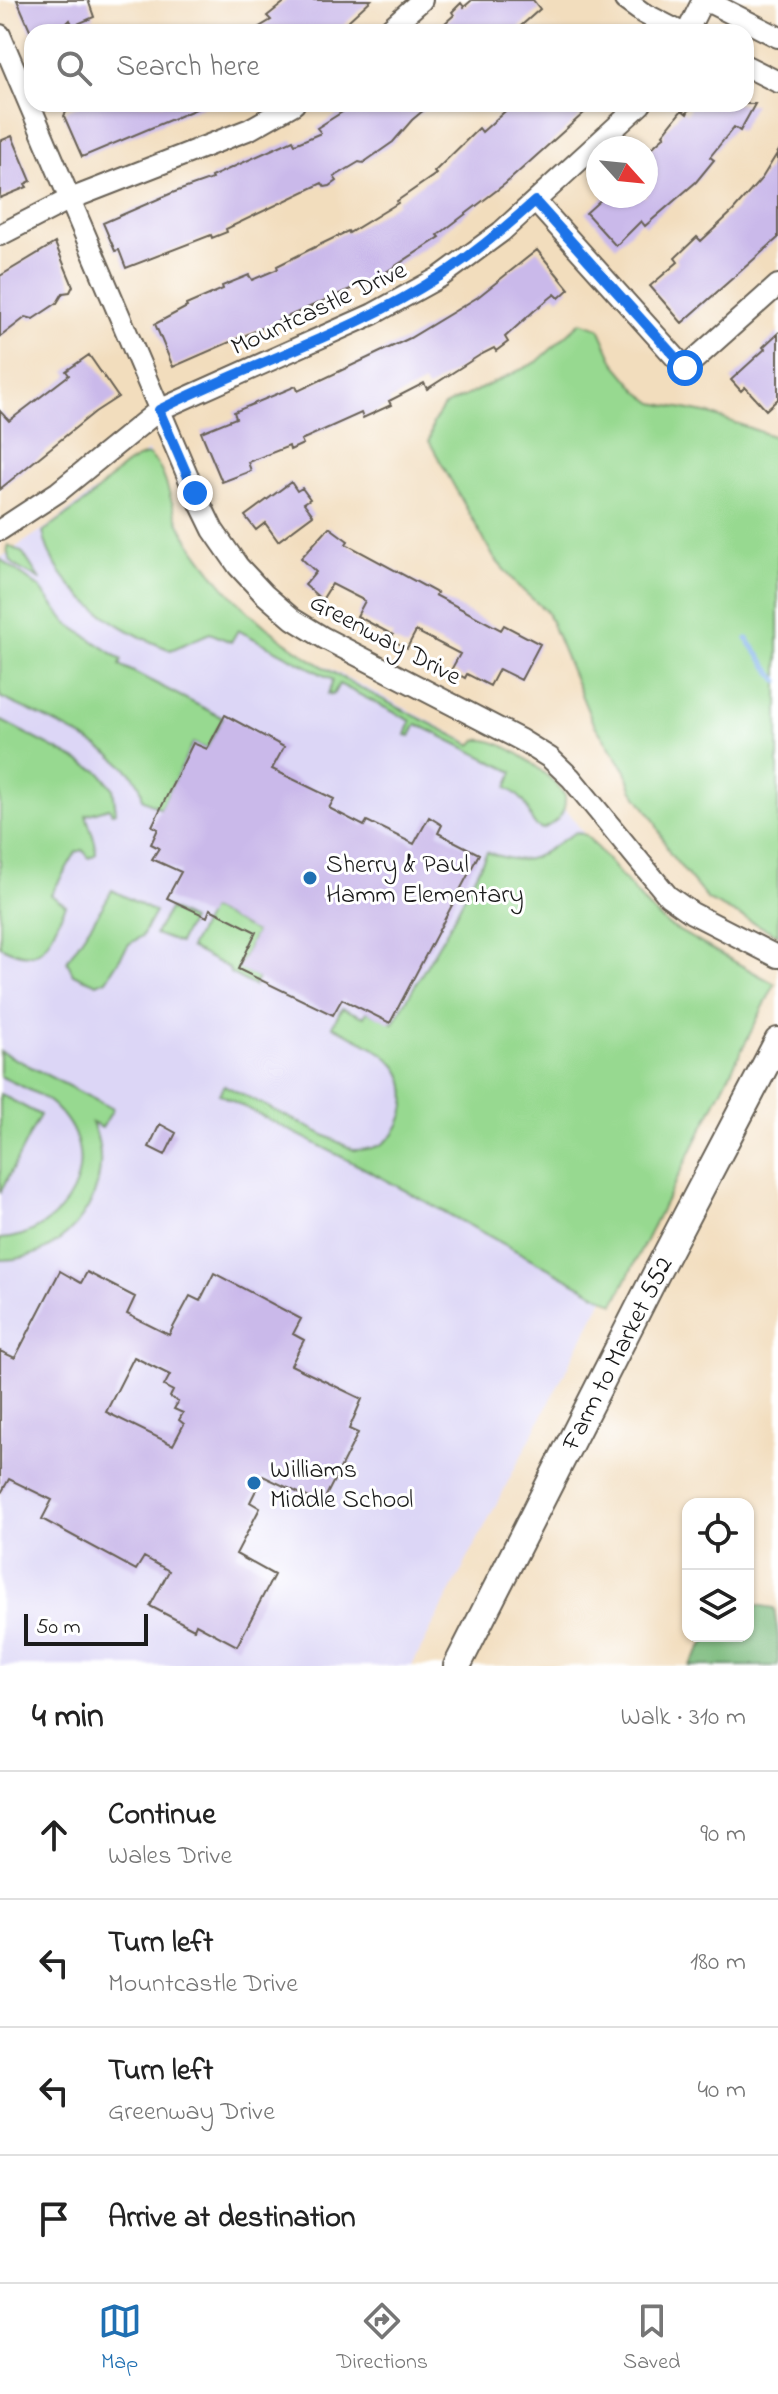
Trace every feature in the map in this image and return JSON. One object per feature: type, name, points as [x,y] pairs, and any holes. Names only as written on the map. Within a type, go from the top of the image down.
[{"type":"main road","name":"Farm to Market 552","points":[[457,1666],[778,1041]]},
{"type":"street","points":[[395,24],[422,0]]},
{"type":"street","points":[[625,0],[664,24]]},
{"type":"street","points":[[691,24],[704,0],[752,24]]},
{"type":"street","points":[[754,25],[778,37]]},
{"type":"street","name":"Greenway Drive","points":[[0,35],[24,93]]},
{"type":"street","points":[[754,70],[778,82]]},
{"type":"street","name":"Greenway Drive","points":[[32,112],[213,530],[238,566],[293,619],[550,758],[580,787],[668,896],[692,913],[778,957]]},
{"type":"street","points":[[0,235],[68,200],[250,129],[280,112]]},
{"type":"street","name":"Mountcastle Drive","points":[[0,530],[58,492],[159,410],[373,314],[440,277],[501,232],[632,112]]},
{"type":"street","points":[[535,201],[685,368],[778,285]]},
{"type":"shaded area","points":[[148,451],[185,533],[222,587],[263,626],[312,659],[513,765],[558,799],[600,855],[658,919],[764,979],[603,1299],[412,1666],[0,1666],[0,558],[54,522]]},
{"type":"green space","points":[[581,322],[599,328],[614,362],[639,392],[654,403],[710,414],[778,438],[778,935],[708,900],[670,854],[654,820],[632,789],[626,771],[592,721],[547,612],[519,587],[494,558],[429,441],[433,423],[444,406],[537,362]]},
{"type":"green space","points":[[148,455],[159,468],[180,525],[194,549],[237,601],[266,627],[331,672],[472,745],[477,740],[488,741],[526,759],[565,796],[560,816],[543,829],[538,827],[524,802],[507,788],[513,772],[417,724],[411,736],[406,735],[411,721],[339,684],[333,695],[328,694],[333,680],[238,630],[231,642],[210,633],[171,650],[131,632],[92,606],[60,572],[43,532],[86,501],[131,461]]},
{"type":"green space","points":[[8,545],[23,553],[41,581],[13,564]]},
{"type":"green space","points":[[0,559],[39,587],[67,623],[122,660],[120,665],[223,718],[207,749],[193,743],[161,809],[142,799],[139,784],[108,753],[0,697]]},
{"type":"green space","points":[[0,720],[100,772],[113,788],[116,812],[112,813],[109,808],[86,815],[96,854],[89,858],[83,850],[76,852],[51,895],[66,905],[43,948],[27,955],[0,946]]},
{"type":"green space","points":[[576,832],[586,835],[647,906],[668,925],[775,984],[614,1304],[371,1172],[219,1094],[224,1085],[354,1150],[369,1149],[384,1143],[398,1127],[405,1106],[401,1074],[382,1053],[332,1026],[342,1008],[364,1017],[367,1011],[393,1023],[449,927],[487,852],[516,860],[535,857]]},
{"type":"green space","points":[[112,890],[155,912],[142,936],[129,944],[106,980],[97,984],[73,974],[67,961]]},
{"type":"green space","points":[[169,909],[191,920],[179,943],[155,934]]},
{"type":"green space","points":[[210,909],[256,932],[238,968],[258,978],[254,986],[230,973],[229,968],[190,948]]},
{"type":"green space","points":[[0,1051],[113,1109],[102,1128],[92,1123],[99,1147],[100,1172],[94,1195],[83,1216],[67,1234],[48,1248],[25,1257],[0,1260],[0,1239],[23,1234],[44,1224],[60,1210],[72,1192],[79,1172],[79,1151],[72,1130],[52,1104],[0,1076]]},
{"type":"green space","points":[[0,1094],[40,1115],[0,1193]]},
{"type":"green space","points":[[754,1606],[774,1608],[778,1666],[689,1666],[706,1642],[754,1642]]},
{"type":"building","points":[[17,0],[88,0],[94,17],[78,24],[72,24],[70,20],[66,24],[28,24]]},
{"type":"building","points":[[287,0],[371,0],[345,24],[264,24],[271,20],[267,16]]},
{"type":"building","points":[[472,0],[533,0],[540,9],[523,24],[444,24],[461,3],[464,7]]},
{"type":"building","points":[[66,112],[189,112],[82,157],[64,116]]},
{"type":"building","points":[[342,112],[422,112],[393,142],[363,163],[359,162],[334,177],[337,181],[330,186],[325,187],[322,183],[226,229],[227,232],[212,238],[211,235],[126,268],[103,223],[212,179],[293,140],[295,144],[321,133],[317,128]]},
{"type":"building","points":[[504,112],[585,112],[505,184],[438,235],[440,237],[380,276],[173,367],[155,324],[186,305],[223,289],[222,286],[249,275],[252,280],[349,233],[398,203],[436,174],[434,172],[479,128],[482,132]]},
{"type":"building","points":[[680,112],[751,112],[740,131],[734,127],[710,157],[714,160],[696,182],[645,226],[641,221],[616,246],[586,213],[592,208],[658,208],[658,142]]},
{"type":"building","points":[[12,136],[31,181],[25,184],[27,187],[0,198],[0,141]]},
{"type":"building","points":[[778,152],[778,238],[682,323],[650,286],[678,262],[675,258],[697,237],[701,241],[733,211],[762,178]]},
{"type":"building","points":[[55,243],[73,286],[70,292],[63,293],[57,303],[33,319],[26,317],[0,337],[0,276]]},
{"type":"building","points":[[537,250],[569,289],[559,298],[555,294],[535,310],[505,337],[508,342],[496,351],[494,348],[480,355],[427,389],[424,383],[389,401],[391,405],[363,418],[361,413],[301,440],[303,444],[290,450],[289,446],[248,462],[251,471],[222,482],[201,432],[236,418],[234,412],[296,386],[298,391],[410,338],[478,297]]},
{"type":"building","points":[[778,333],[778,399],[766,410],[745,387],[741,391],[731,380]]},
{"type":"building","points":[[89,355],[118,397],[0,489],[0,411],[9,421],[69,375],[66,371]]},
{"type":"building","points":[[291,482],[297,491],[302,488],[310,499],[304,503],[313,515],[278,541],[265,523],[256,530],[245,516]]},
{"type":"building","points":[[329,527],[348,541],[346,544],[437,593],[435,595],[501,630],[504,625],[540,644],[521,680],[499,669],[490,686],[467,674],[465,678],[451,670],[460,654],[416,631],[407,648],[391,639],[393,635],[357,616],[365,601],[332,584],[322,600],[305,585],[316,572],[301,558]]},
{"type":"building","name":"Sherry & Paul Hamm Elementary","points":[[225,715],[284,747],[272,769],[334,799],[329,808],[364,826],[367,821],[414,844],[429,817],[442,825],[438,833],[479,854],[390,1023],[342,999],[333,1015],[238,969],[256,932],[210,909],[207,917],[167,898],[181,872],[152,859],[159,848],[151,844],[158,829],[152,826],[193,743],[207,749]]},
{"type":"building","points":[[160,1124],[176,1133],[165,1155],[149,1147]]},
{"type":"building","points":[[60,1271],[81,1283],[87,1272],[135,1297],[127,1314],[169,1335],[190,1296],[200,1301],[214,1273],[301,1319],[293,1334],[304,1340],[291,1365],[362,1399],[349,1429],[358,1433],[322,1504],[263,1476],[250,1502],[260,1508],[236,1554],[274,1575],[237,1646],[196,1624],[194,1629],[150,1606],[169,1571],[144,1557],[136,1570],[42,1519],[52,1500],[9,1479],[0,1495],[0,1351],[15,1358]],"holes":[[[134,1357],[170,1375],[164,1386],[173,1391],[170,1397],[178,1402],[174,1409],[183,1413],[179,1420],[184,1424],[173,1445],[106,1412]]]},
{"type":"waterway","points":[[747,639],[778,681]]},
{"type":"place","name":"Sherry & Paul Hamm Elementary","points":[[310,878]]},
{"type":"place","name":"Williams Middle School","points":[[254,1483]]},
{"type":"route","points":[[195,493],[159,410],[373,314],[440,277],[501,232],[535,201],[685,368]]}]
